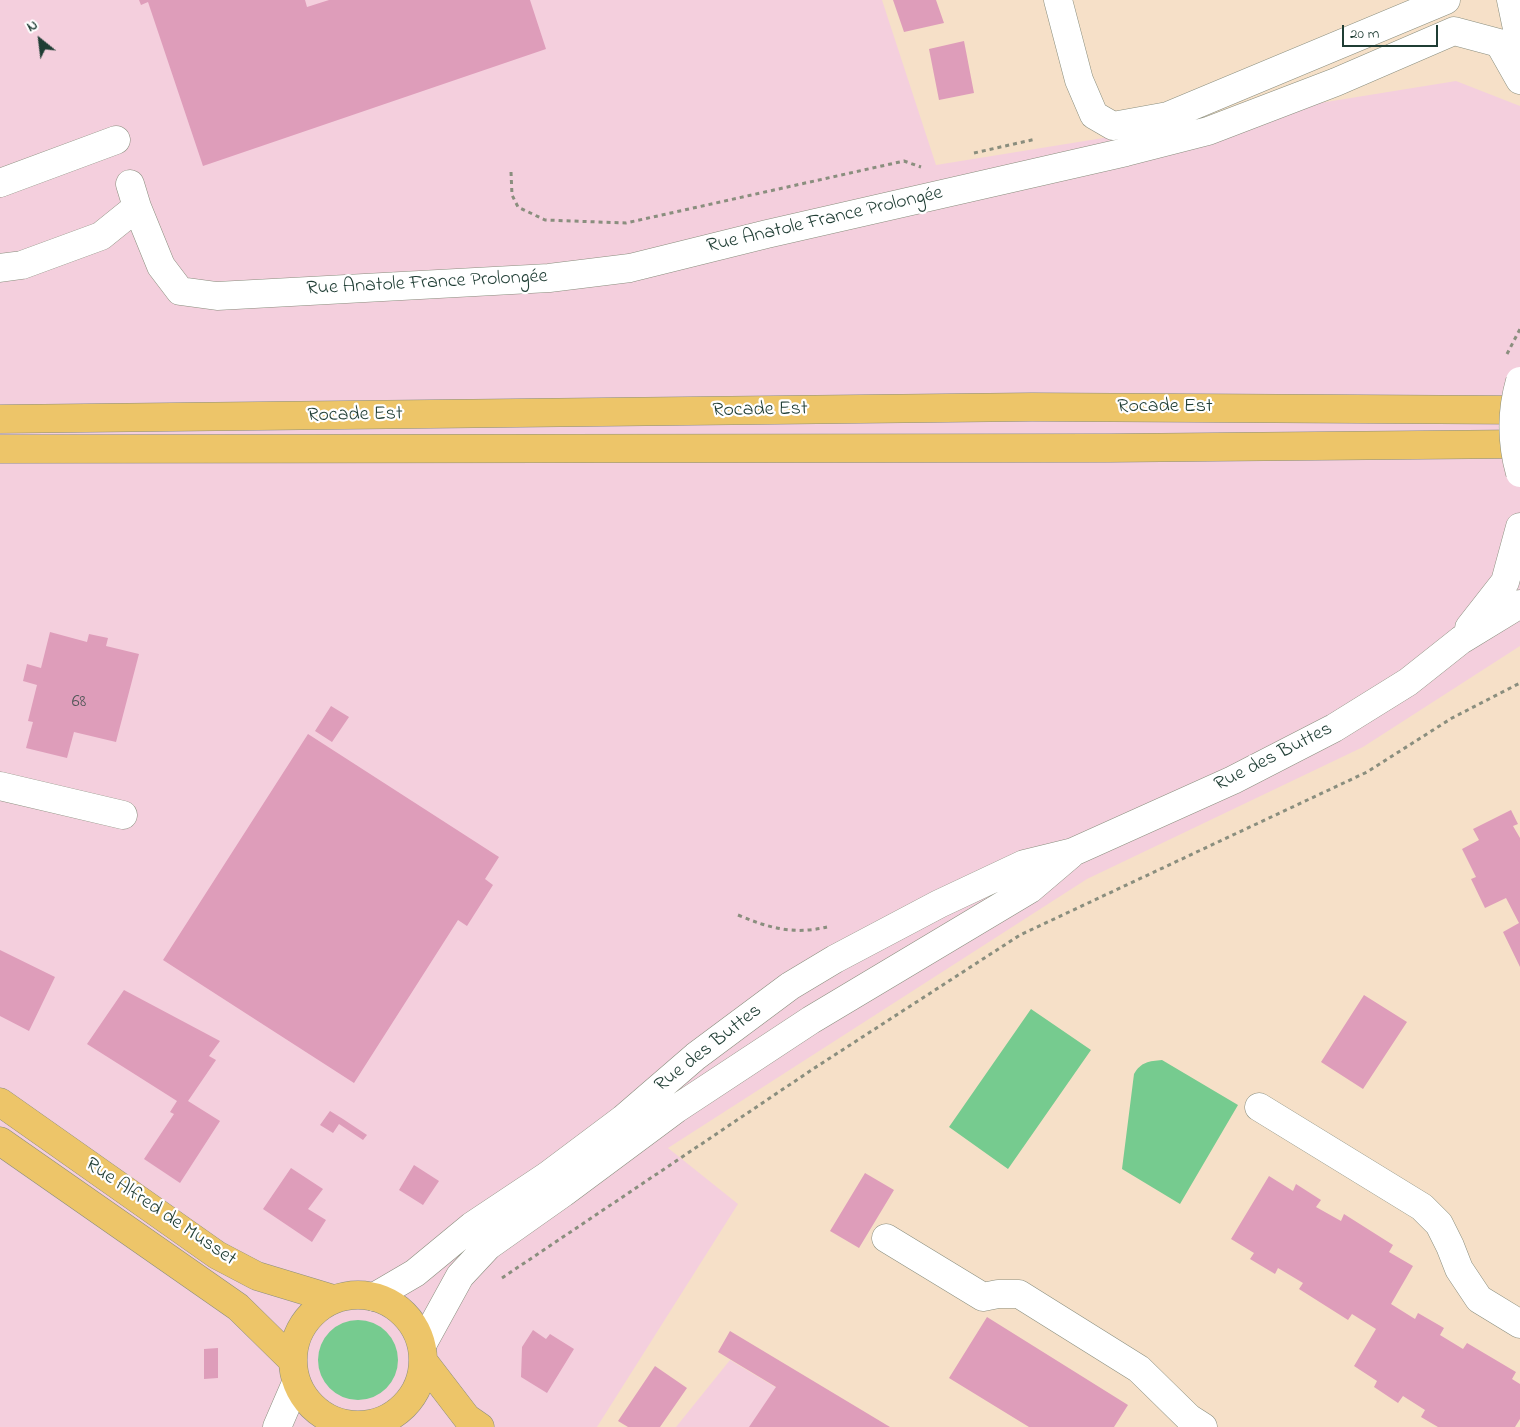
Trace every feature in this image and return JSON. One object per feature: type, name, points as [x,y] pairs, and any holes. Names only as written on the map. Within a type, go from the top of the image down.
[{"type":"main road","name":"Rocade Est","points":[[0,419],[1032,407],[1520,410]]},
{"type":"main road","name":"Rocade Est","points":[[0,449],[1110,448],[1520,444]]},
{"type":"main road","name":"Rue Alfred de Musset","points":[[0,1102],[217,1255],[257,1276],[333,1299]]},
{"type":"main road","name":"Rue Alfred de Musset","points":[[0,1141],[238,1307],[294,1372]]},
{"type":"main road","points":[[423,1354],[418,1385],[406,1406],[393,1416],[371,1426],[331,1420],[320,1413],[310,1405],[294,1372],[294,1345],[308,1318],[320,1307],[333,1299],[350,1295],[385,1300],[400,1310],[412,1322],[423,1354],[467,1418],[480,1427]]},
{"type":"street","points":[[1058,0],[1079,80],[1094,115],[1113,126],[1168,116],[1446,0]]},
{"type":"street","points":[[1511,0],[1520,43]]},
{"type":"street","points":[[1516,0],[1520,5]]},
{"type":"street","name":"Rue Anatole France Prolongée","points":[[0,268],[22,265],[102,236],[134,196],[161,266],[180,292],[217,296],[549,278],[630,268],[768,234],[1126,152],[1208,131],[1336,82],[1454,31],[1498,43],[1520,80]]},
{"type":"street","points":[[0,183],[116,140]]},
{"type":"street","points":[[1520,381],[1512,420],[1514,450],[1520,473]]},
{"type":"street","name":"Rue des Buttes","points":[[1461,640],[1505,582],[1520,527]]},
{"type":"street","name":"Rue des Buttes","points":[[374,1297],[415,1273],[472,1226],[623,1119],[696,1056],[790,986],[836,959],[948,900],[1024,864],[1073,852],[1233,780],[1334,728],[1408,682],[1461,640],[1520,604]]},
{"type":"street","points":[[0,786],[123,815]]},
{"type":"street","name":"Rue des Buttes","points":[[423,1354],[460,1276],[488,1246],[676,1109],[811,1020],[1030,889],[1073,852]]},
{"type":"street","points":[[1259,1107],[1422,1206],[1439,1224],[1459,1269],[1479,1299],[1520,1324]]},
{"type":"street","points":[[886,1238],[983,1297],[998,1294],[1019,1294],[1140,1369],[1188,1418],[1203,1427]]},
{"type":"street","points":[[277,1427],[294,1372]]},
{"type":"path","points":[[969,156],[976,152],[1042,137]]},
{"type":"path","points":[[511,172],[512,195],[518,207],[545,220],[626,223],[904,161],[930,171]]},
{"type":"path","points":[[496,1282],[813,1069],[1020,935],[1367,772],[1452,718],[1520,683]]},
{"type":"shaded area","points":[[0,0],[882,0],[936,165],[1456,81],[1520,106],[1520,646],[1363,747],[1087,879],[668,1148],[738,1204],[597,1427],[0,1427]]},
{"type":"shaded area","points":[[730,1360],[842,1427],[676,1427]]},
{"type":"green space","points":[[1031,1009],[1091,1050],[1008,1169],[949,1127]]},
{"type":"green space","points":[[1162,1060],[1238,1105],[1180,1204],[1122,1169],[1134,1074],[1146,1063]]},
{"type":"green space","points":[[358,1320],[373,1323],[386,1332],[395,1345],[398,1360],[395,1375],[386,1388],[373,1397],[358,1400],[343,1397],[330,1388],[321,1375],[318,1360],[321,1345],[330,1332],[343,1323]]},
{"type":"building","points":[[139,0],[305,0],[307,7],[329,0],[530,0],[546,49],[203,166],[148,2],[141,5]]},
{"type":"building","points":[[893,0],[936,0],[944,23],[904,32]]},
{"type":"building","points":[[964,41],[974,93],[939,100],[929,49]]},
{"type":"building","points":[[50,632],[87,642],[89,634],[108,638],[106,646],[139,654],[116,742],[74,732],[67,758],[26,748],[33,722],[28,721],[37,685],[23,681],[27,664],[41,668]]},
{"type":"building","points":[[331,706],[349,717],[332,742],[315,731]]},
{"type":"building","points":[[308,734],[499,857],[485,879],[493,885],[467,926],[458,920],[354,1083],[163,960]]},
{"type":"building","points":[[1511,810],[1518,824],[1513,826],[1520,838],[1520,967],[1503,932],[1519,923],[1506,898],[1485,908],[1471,879],[1476,877],[1462,849],[1479,840],[1473,829]]},
{"type":"building","points":[[0,950],[55,977],[29,1031],[0,1016]]},
{"type":"building","points":[[124,990],[220,1041],[209,1056],[216,1060],[188,1101],[220,1121],[180,1183],[144,1159],[174,1114],[170,1112],[177,1101],[87,1044]]},
{"type":"building","points":[[1364,995],[1407,1022],[1363,1089],[1321,1062]]},
{"type":"building","points":[[330,1111],[367,1135],[363,1140],[339,1124],[333,1133],[320,1125]]},
{"type":"building","points":[[414,1165],[439,1181],[423,1205],[399,1190]]},
{"type":"building","points":[[291,1168],[323,1189],[308,1209],[326,1220],[312,1242],[263,1209]]},
{"type":"building","points":[[865,1173],[894,1190],[859,1248],[830,1231]]},
{"type":"building","points":[[1269,1176],[1293,1191],[1296,1184],[1321,1200],[1316,1207],[1341,1221],[1344,1214],[1393,1245],[1389,1252],[1413,1266],[1391,1304],[1415,1319],[1418,1313],[1444,1328],[1440,1335],[1463,1349],[1467,1343],[1516,1372],[1512,1379],[1520,1384],[1520,1419],[1515,1427],[1438,1427],[1421,1417],[1425,1410],[1403,1396],[1398,1403],[1374,1387],[1377,1381],[1354,1366],[1376,1329],[1352,1314],[1348,1320],[1299,1289],[1303,1283],[1278,1268],[1275,1274],[1250,1259],[1254,1253],[1231,1239]]},
{"type":"building","points":[[987,1317],[1128,1405],[1114,1427],[1029,1427],[949,1378]]},
{"type":"building","points":[[533,1330],[546,1339],[550,1334],[574,1349],[547,1393],[521,1377],[522,1347]]},
{"type":"building","points":[[730,1331],[890,1427],[749,1427],[776,1387],[718,1352]]},
{"type":"building","points":[[218,1348],[218,1378],[204,1379],[204,1349]]},
{"type":"building","points":[[655,1366],[687,1388],[660,1427],[628,1427],[618,1421]]}]
